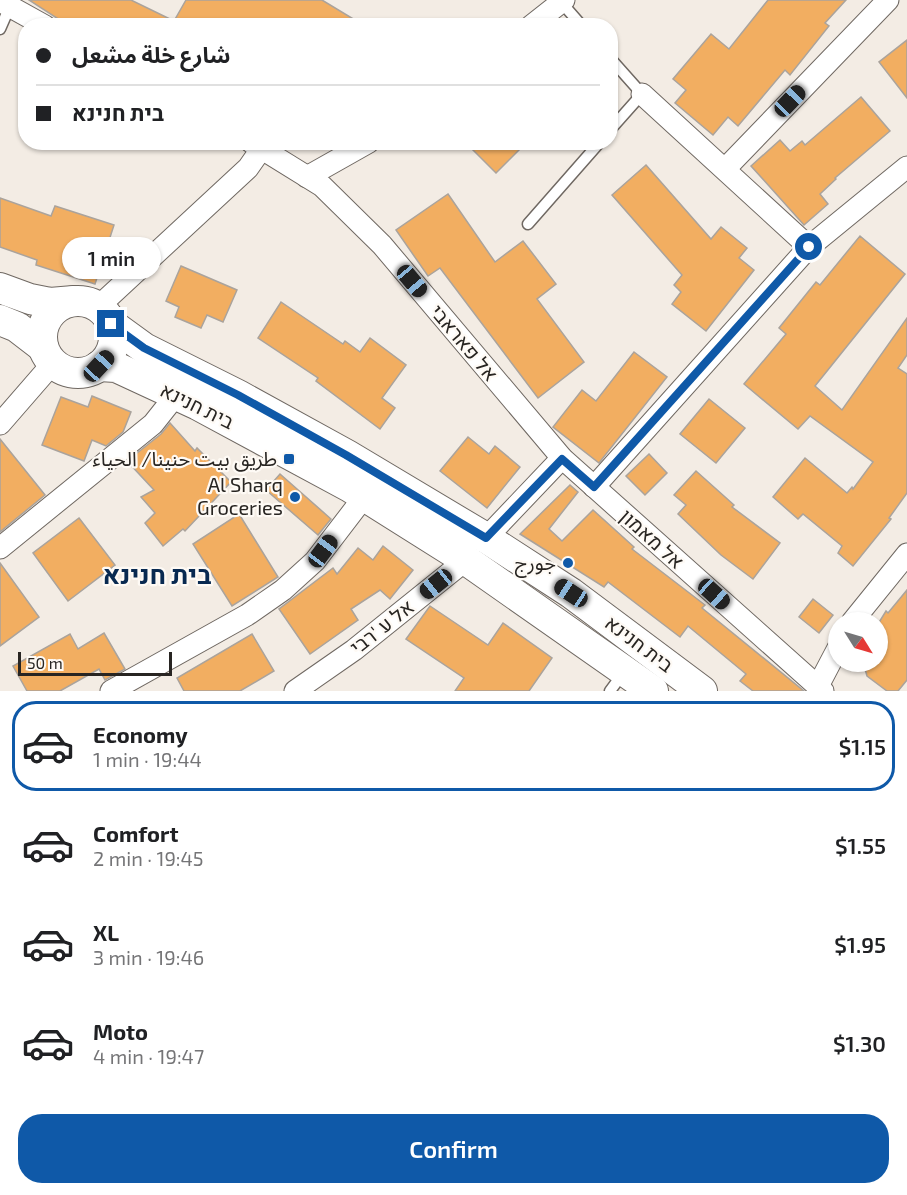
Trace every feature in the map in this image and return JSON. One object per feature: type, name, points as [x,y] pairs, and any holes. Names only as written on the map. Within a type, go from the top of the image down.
[{"type":"street","points":[[725,169],[888,0]]},
{"type":"street","points":[[541,18],[563,1]]},
{"type":"street","points":[[5,4],[30,18]]},
{"type":"street","points":[[642,94],[809,247]]},
{"type":"street","points":[[94,311],[248,168],[254,150]]},
{"type":"street","name":"אל פאראבי","points":[[264,150],[322,186],[382,245],[562,459]]},
{"type":"street","points":[[307,177],[355,150]]},
{"type":"street","points":[[594,487],[809,247],[907,167]]},
{"type":"street","points":[[0,288],[30,299],[94,311]]},
{"type":"street","points":[[0,320],[16,327],[63,370],[75,373],[99,366],[111,348],[113,336],[94,311],[62,304],[45,322],[42,334],[48,355]]},
{"type":"street","name":"בית חנינא","points":[[94,311],[144,348],[238,395],[346,455],[486,538],[571,593],[702,691]]},
{"type":"street","points":[[0,424],[48,355]]},
{"type":"street","name":"בית חנינא","points":[[99,366],[116,367],[176,395],[276,446],[364,496],[466,560],[617,681],[653,691]]},
{"type":"street","points":[[0,548],[146,430],[176,395]]},
{"type":"street","points":[[486,538],[562,459]]},
{"type":"street","name":"אל מאמון","points":[[562,459],[820,688]]},
{"type":"street","points":[[111,691],[247,615],[283,590],[315,561],[364,496]]},
{"type":"street","points":[[860,612],[907,554]]},
{"type":"street","name":"אל ע 'רבי","points":[[307,688],[466,560]]},
{"type":"street","points":[[820,688],[828,670]]},
{"type":"lane","points":[[563,1],[576,18]]},
{"type":"lane","points":[[0,29],[5,4]]},
{"type":"lane","points":[[618,67],[642,94],[618,121]]},
{"type":"lane","points":[[528,224],[593,150]]},
{"type":"building","points":[[29,0],[131,0],[168,18],[57,18]]},
{"type":"building","points":[[186,0],[322,0],[352,18],[176,18]]},
{"type":"building","points":[[768,0],[846,0],[825,23],[829,26],[790,75],[785,70],[738,126],[728,117],[713,135],[675,103],[686,90],[673,79],[711,34],[729,49]]},
{"type":"building","points":[[907,40],[907,98],[879,62]]},
{"type":"building","points":[[861,97],[890,131],[835,178],[820,194],[828,204],[804,225],[751,166],[780,140],[790,151],[802,141],[805,145]]},
{"type":"building","points":[[473,150],[519,150],[496,173]]},
{"type":"building","points":[[646,165],[711,239],[721,227],[747,248],[739,258],[754,270],[706,331],[672,304],[681,292],[674,285],[682,275],[612,195]]},
{"type":"building","points":[[448,194],[495,262],[523,241],[556,284],[537,299],[584,362],[538,398],[440,268],[428,276],[396,230]]},
{"type":"building","points":[[0,198],[51,216],[55,206],[114,225],[95,284],[36,265],[37,260],[0,247]]},
{"type":"building","points":[[860,236],[905,274],[815,386],[842,410],[907,318],[907,355],[898,368],[907,374],[907,493],[889,518],[891,519],[853,566],[838,553],[842,546],[803,514],[798,519],[773,497],[805,458],[847,493],[852,487],[853,489],[873,462],[810,416],[798,429],[744,384],[786,334],[779,328],[816,282],[820,285]]},
{"type":"building","points":[[181,266],[237,290],[223,322],[207,315],[201,328],[175,317],[179,307],[166,301]]},
{"type":"building","points":[[281,302],[343,344],[345,341],[360,352],[370,338],[406,365],[382,398],[395,408],[380,429],[316,381],[318,378],[258,338]]},
{"type":"building","points":[[634,352],[667,377],[599,463],[553,427],[582,390],[596,401]]},
{"type":"building","points":[[92,396],[131,412],[123,432],[106,446],[92,440],[84,461],[42,445],[61,397],[88,407]]},
{"type":"building","points":[[709,399],[745,428],[716,463],[680,434]]},
{"type":"building","points":[[170,423],[195,451],[197,448],[231,482],[185,531],[183,529],[163,546],[145,523],[155,513],[141,497],[154,490],[127,461],[161,434]]},
{"type":"building","points":[[468,437],[489,454],[495,446],[520,467],[487,508],[440,471]]},
{"type":"building","points":[[0,439],[45,495],[0,532]]},
{"type":"building","points":[[649,454],[667,473],[645,495],[626,476]]},
{"type":"building","points":[[696,471],[734,505],[732,507],[780,543],[753,579],[721,555],[678,514],[686,505],[674,495]]},
{"type":"building","points":[[280,474],[331,519],[318,535],[266,490]]},
{"type":"building","points":[[570,485],[578,492],[549,529],[562,541],[593,510],[634,547],[632,549],[705,605],[702,608],[804,691],[753,691],[740,681],[746,674],[688,626],[680,637],[608,582],[604,587],[520,534]]},
{"type":"building","points":[[239,514],[278,577],[232,606],[193,544]]},
{"type":"building","points":[[79,518],[115,565],[68,601],[33,553]]},
{"type":"building","points":[[383,546],[413,570],[390,599],[380,590],[351,609],[358,620],[310,654],[279,609],[333,568],[337,574],[358,548],[373,560]]},
{"type":"building","points":[[0,563],[39,617],[0,646]]},
{"type":"building","points":[[907,590],[907,680],[898,691],[887,691],[867,676],[866,672],[888,672],[888,613]]},
{"type":"building","points":[[813,599],[829,612],[828,621],[819,633],[799,617]]},
{"type":"building","points":[[430,606],[488,645],[503,623],[552,658],[529,691],[455,691],[464,678],[406,639]]},
{"type":"building","points":[[104,633],[125,669],[105,680],[99,669],[60,691],[27,691],[13,666],[70,634],[78,649]]},
{"type":"building","points":[[252,634],[274,671],[240,691],[184,691],[177,678]]},
{"type":"place","name":"طريق بيت حنينا/ الحياء","points":[[289,459]]},
{"type":"place","name":"Al Sharq Groceries","points":[[295,497]]},
{"type":"place","name":"جورج","points":[[568,563]]},
{"type":"district","name":"בית חנינא","points":[[157,575]]},
{"type":"route","points":[[111,324],[144,348],[238,395],[346,455],[486,538],[562,459],[594,487],[809,247]]}]
